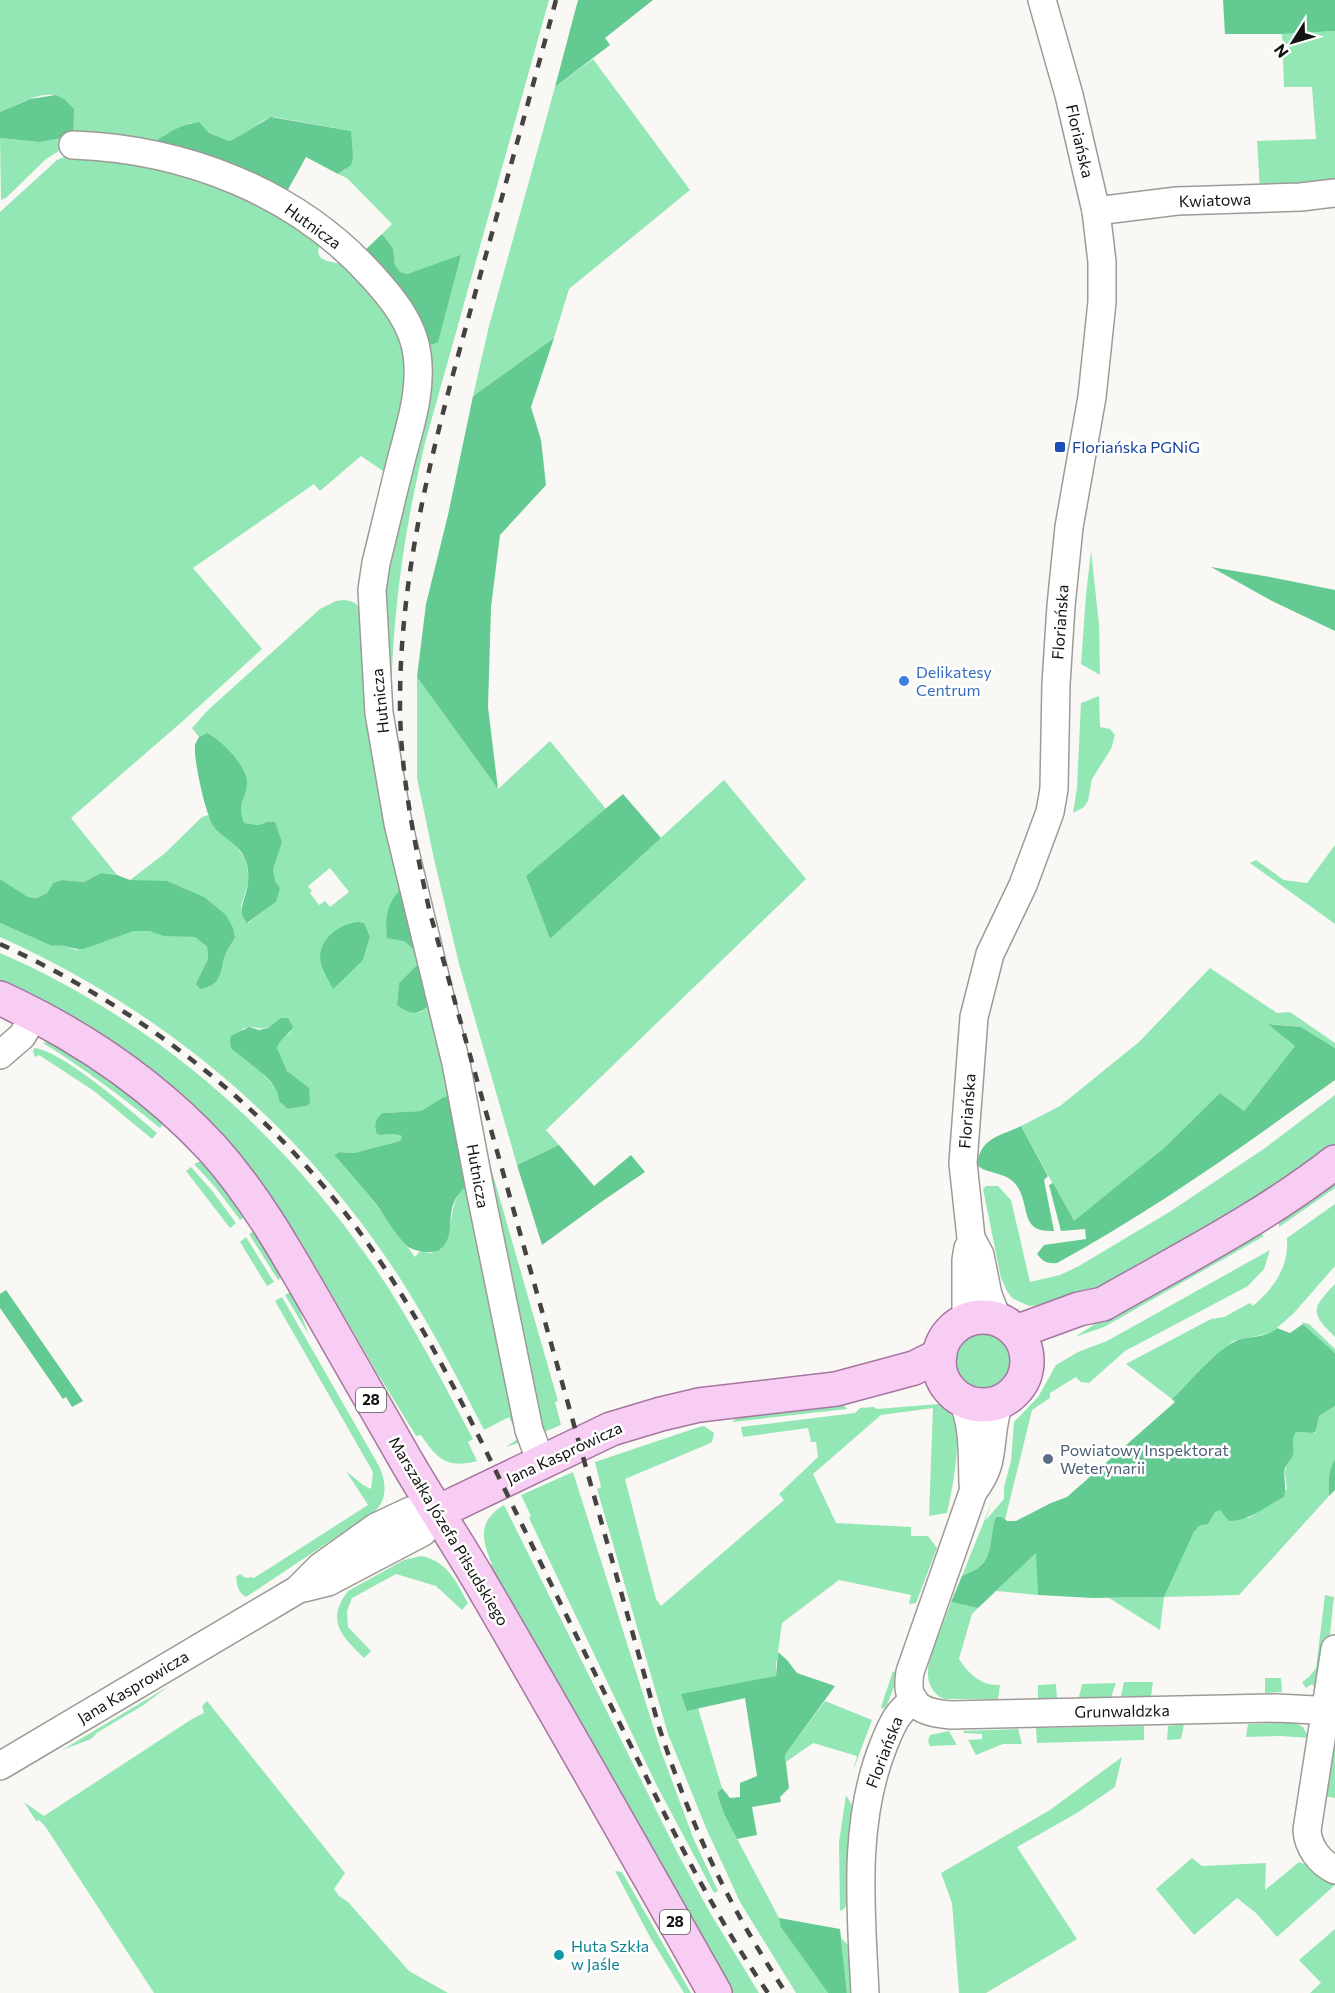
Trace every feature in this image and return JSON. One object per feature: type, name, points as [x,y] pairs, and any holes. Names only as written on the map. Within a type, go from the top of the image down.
[{"type":"main road","name":"Marszałka Józefa Piłsudskiego","points":[[0,998],[35,1014],[111,1059],[156,1094],[205,1141],[243,1184],[307,1287],[715,1993]]},
{"type":"main road","points":[[1002,1333],[1023,1380],[1017,1389],[1000,1401],[981,1405],[956,1394],[944,1379],[940,1367],[940,1355],[943,1344],[956,1326],[1002,1333],[1038,1348],[1083,1323],[1103,1304],[1249,1222],[1335,1162]]},
{"type":"main road","name":"Jana Kasprowicza","points":[[438,1512],[611,1429],[661,1414],[699,1406],[836,1389],[914,1368],[940,1355]]},
{"type":"main road","name":"Jana Kasprowicza","points":[[836,1389],[879,1391],[926,1386],[956,1394]]},
{"type":"street","name":"Floriańska","points":[[1002,1333],[966,1260],[971,1238],[963,1163],[975,1017],[990,954],[1023,885],[1050,812],[1054,789],[1056,684],[1068,528],[1092,397],[1102,302],[1102,262],[1096,211],[1069,95],[1042,0]]},
{"type":"street","name":"Hutnicza","points":[[73,145],[132,150],[184,162],[236,181],[282,203],[324,230],[359,261],[398,307],[413,337],[418,360],[418,390],[372,584],[379,712],[398,824],[456,1063],[529,1430],[541,1462]]},
{"type":"street","name":"Kwiatowa","points":[[1096,211],[1177,201],[1335,193]]},
{"type":"street","points":[[0,1054],[22,1036],[35,1014]]},
{"type":"street","name":"Floriańska","points":[[956,1394],[967,1410],[971,1428],[973,1492]]},
{"type":"street","name":"Floriańska","points":[[865,1993],[861,1863],[866,1802],[894,1722],[900,1711],[914,1700],[909,1688],[910,1672],[973,1492],[988,1466],[993,1425],[1000,1401]]},
{"type":"street","name":"Jana Kasprowicza","points":[[0,1766],[297,1590],[328,1582],[423,1532],[438,1512]]},
{"type":"street","points":[[1335,1649],[1331,1710],[1308,1836],[1319,1858],[1335,1869]]},
{"type":"street","name":"Grunwaldzka","points":[[914,1700],[927,1712],[950,1715],[1276,1708],[1331,1710]]},
{"type":"green space","points":[[0,0],[549,0],[425,443],[401,570],[394,634],[391,700],[380,587],[422,400],[381,272],[430,345],[461,256],[407,274],[400,272],[395,265],[393,248],[382,234],[392,224],[347,178],[338,174],[346,169],[351,131],[274,117],[266,119],[243,135],[228,141],[209,133],[199,123],[190,123],[163,136],[248,180],[62,149],[46,159],[6,198],[1,200],[0,138],[39,142],[67,103],[60,97],[43,95],[0,112]]},
{"type":"green space","points":[[578,0],[653,0],[605,38],[610,45],[555,87]]},
{"type":"green space","points":[[1223,0],[1335,0],[1335,31],[1225,34]]},
{"type":"green space","points":[[1335,31],[1335,186],[1260,191],[1257,141],[1316,139],[1312,87],[1284,87],[1282,34]]},
{"type":"green space","points":[[593,59],[690,190],[569,289],[554,338],[473,396],[489,326],[555,87]]},
{"type":"green space","points":[[56,95],[74,109],[73,136],[39,142],[0,138],[0,112],[30,99]]},
{"type":"green space","points":[[271,117],[351,131],[353,157],[351,165],[338,174],[306,157],[285,195],[150,145],[179,128],[199,122],[209,133],[229,141]]},
{"type":"green space","points":[[78,151],[204,172],[320,240],[318,253],[321,258],[351,266],[412,349],[392,477],[361,456],[320,491],[314,484],[193,568],[262,649],[71,818],[117,875],[101,873],[84,882],[62,880],[53,883],[47,893],[38,898],[28,897],[0,879],[0,212],[57,160]]},
{"type":"green space","points":[[382,234],[393,248],[395,265],[400,272],[407,274],[461,255],[438,342],[430,345],[381,272],[362,253]]},
{"type":"green space","points":[[554,338],[531,407],[541,440],[546,485],[500,535],[491,607],[488,707],[498,789],[417,677],[426,604],[448,515],[473,396]]},
{"type":"green space","points":[[1091,551],[1099,624],[1100,675],[1081,664]]},
{"type":"green space","points":[[1211,567],[1335,590],[1335,631],[1272,601]]},
{"type":"green space","points":[[343,600],[356,604],[367,623],[406,884],[404,941],[413,949],[423,953],[424,958],[399,983],[397,1005],[421,1012],[435,1001],[521,1442],[506,1447],[519,1438],[509,1417],[484,1430],[448,1360],[408,1291],[369,1234],[327,1180],[280,1130],[231,1083],[178,1041],[121,1002],[62,968],[0,937],[0,923],[52,946],[58,944],[76,950],[134,931],[195,937],[207,947],[208,959],[197,984],[209,987],[214,982],[220,974],[228,949],[235,938],[204,897],[167,882],[130,880],[164,854],[202,817],[208,815],[214,827],[234,843],[246,860],[249,881],[241,906],[248,923],[276,902],[273,870],[282,842],[267,822],[258,825],[244,823],[240,812],[247,782],[207,733],[199,737],[192,728],[208,710],[320,609]],"holes":[[[330,868],[349,892],[330,907],[325,901],[319,905],[308,886]],[[370,937],[363,960],[330,983],[327,974]],[[281,1018],[291,1032],[280,1040],[277,1048],[288,1071],[300,1081],[306,1106],[288,1109],[279,1097],[278,1091],[263,1074],[242,1029],[264,1028]],[[442,1098],[458,1195],[447,1237],[441,1250],[429,1253],[421,1250],[415,1257],[365,1190],[334,1155],[339,1152],[354,1153],[400,1141],[402,1136],[381,1135],[381,1113],[421,1111]]]},
{"type":"green space","points":[[417,677],[498,789],[550,741],[606,809],[526,876],[550,939],[724,780],[806,879],[546,1130],[559,1145],[517,1165],[459,964],[417,778]]},
{"type":"green space","points":[[1099,696],[1100,727],[1110,729],[1115,735],[1111,749],[1092,779],[1088,801],[1084,807],[1073,813],[1077,788],[1081,703]]},
{"type":"green space","points":[[207,733],[232,754],[246,776],[247,788],[241,805],[244,823],[258,825],[275,822],[282,842],[273,870],[276,883],[280,888],[276,902],[247,923],[242,914],[248,882],[246,861],[236,846],[214,827],[207,812],[201,787],[195,745],[199,737]]},
{"type":"green space","points":[[623,794],[661,838],[550,939],[526,876]]},
{"type":"green space","points":[[1335,845],[1335,924],[1250,863],[1256,860],[1284,880],[1307,883]]},
{"type":"green space","points":[[101,873],[117,875],[130,880],[167,881],[204,897],[226,915],[235,938],[227,951],[220,975],[214,984],[200,989],[196,984],[208,959],[207,947],[195,937],[164,936],[149,931],[134,931],[79,949],[60,945],[52,946],[0,923],[0,879],[28,897],[37,898],[47,893],[53,883],[62,880],[84,882]]},
{"type":"green space","points":[[406,884],[423,953],[413,949],[404,941],[387,938],[386,922],[391,902]]},
{"type":"green space","points":[[358,922],[364,923],[370,937],[363,960],[333,989],[322,966],[320,955],[322,947],[330,935],[337,930]]},
{"type":"green space","points":[[0,953],[55,979],[108,1010],[159,1044],[252,1122],[295,1166],[335,1213],[399,1305],[473,1439],[468,1442],[477,1461],[450,1463],[438,1456],[421,1435],[416,1436],[299,1238],[267,1192],[57,1009],[0,981]]},
{"type":"green space","points":[[424,958],[435,1001],[426,1009],[413,1013],[408,1012],[397,1005],[399,983]]},
{"type":"green space","points":[[1210,968],[1277,1013],[1290,1012],[1335,1043],[1335,1048],[1301,1027],[1269,1024],[1295,1046],[1244,1111],[1220,1093],[1164,1148],[1074,1222],[1021,1126],[1060,1106],[1139,1042]]},
{"type":"green space","points":[[281,1018],[288,1018],[293,1027],[277,1048],[287,1071],[309,1088],[310,1103],[306,1106],[288,1109],[279,1101],[274,1086],[268,1079],[231,1048],[231,1036],[249,1027],[259,1030],[268,1028]]},
{"type":"green space","points":[[1268,1024],[1301,1027],[1335,1048],[1335,1080],[1164,1199],[1093,1243],[1057,1263],[1048,1263],[1041,1259],[1037,1254],[1044,1245],[1086,1239],[1085,1229],[1061,1231],[1049,1185],[1053,1183],[1074,1221],[1164,1148],[1220,1093],[1244,1111],[1295,1046]]},
{"type":"green space","points":[[53,1042],[96,1067],[165,1122],[160,1128],[132,1105],[43,1043]]},
{"type":"green space","points":[[456,1046],[558,1401],[555,1402],[561,1425],[542,1433]]},
{"type":"green space","points":[[34,1048],[46,1051],[79,1070],[157,1133],[152,1139],[94,1091],[39,1055],[35,1057]]},
{"type":"green space","points":[[455,1094],[472,1179],[454,1201],[448,1239],[445,1244],[438,1251],[418,1251],[407,1246],[371,1198],[334,1155],[339,1152],[354,1153],[400,1141],[402,1136],[377,1134],[376,1123],[382,1113],[421,1111],[442,1098]]},
{"type":"green space","points":[[1335,1095],[1335,1149],[1107,1290],[1029,1306],[1012,1298],[1007,1291],[1001,1278],[983,1189],[986,1186],[998,1186],[1011,1200],[1030,1282],[1060,1275],[1171,1211],[1265,1148]]},
{"type":"green space","points":[[1021,1126],[1048,1176],[1044,1180],[1054,1231],[1035,1228],[1028,1217],[1017,1186],[1007,1177],[985,1170],[977,1164],[979,1155],[987,1143]]},
{"type":"green space","points":[[559,1145],[594,1186],[631,1155],[645,1172],[542,1245],[517,1165]]},
{"type":"green space","points":[[203,1160],[244,1213],[244,1217],[240,1220],[194,1164]]},
{"type":"green space","points":[[191,1167],[236,1223],[230,1228],[186,1171]]},
{"type":"green space","points":[[1335,1176],[1335,1188],[1279,1227],[1279,1221]]},
{"type":"green space","points":[[1335,1204],[1335,1266],[1293,1314],[1271,1333],[1233,1341],[1172,1399],[1126,1364],[1211,1319],[1224,1317],[1250,1303],[1253,1306],[1274,1284],[1283,1268],[1287,1238]]},
{"type":"green space","points":[[255,1230],[283,1276],[278,1280],[249,1234]]},
{"type":"green space","points":[[1258,1232],[1264,1236],[1104,1327],[1075,1337],[1132,1300]]},
{"type":"green space","points":[[246,1237],[274,1282],[267,1286],[240,1242]]},
{"type":"green space","points":[[1270,1250],[1264,1269],[1248,1286],[1125,1351],[1089,1383],[1081,1382],[1076,1377],[1050,1393],[1050,1398],[1032,1410],[1005,1520],[1002,1517],[995,1521],[991,1546],[983,1563],[962,1576],[994,1496],[985,1521],[1004,1499],[1004,1487],[1011,1461],[1014,1422],[1038,1397],[1056,1365],[1078,1352],[1107,1341]]},
{"type":"green space","points":[[1335,1284],[1335,1337],[1321,1322],[1317,1310],[1322,1299]]},
{"type":"green space","points":[[6,1290],[83,1401],[72,1407],[66,1397],[63,1399],[0,1308],[0,1294]]},
{"type":"green space","points":[[292,1291],[309,1335],[285,1295]]},
{"type":"green space","points":[[282,1297],[379,1466],[385,1490],[382,1501],[375,1511],[246,1597],[237,1586],[236,1577],[240,1574],[246,1578],[254,1578],[368,1505],[346,1471],[371,1489],[373,1472],[275,1301]]},
{"type":"green space","points":[[1301,1322],[1309,1324],[1335,1349],[1335,1353]]},
{"type":"green space","points":[[1303,1324],[1335,1353],[1335,1406],[1319,1416],[1316,1431],[1313,1433],[1296,1432],[1294,1435],[1293,1455],[1285,1468],[1284,1497],[1244,1519],[1229,1521],[1220,1510],[1215,1512],[1208,1524],[1199,1526],[1194,1532],[1164,1597],[1093,1598],[1038,1595],[1036,1553],[978,1608],[951,1602],[962,1576],[977,1568],[987,1557],[996,1517],[1016,1521],[1067,1497],[1175,1402],[1172,1399],[1224,1348],[1237,1340],[1266,1334],[1277,1328],[1290,1333]]},
{"type":"green space","points":[[977,1333],[987,1333],[1002,1341],[1008,1350],[1010,1361],[1008,1372],[1002,1381],[987,1389],[977,1389],[966,1384],[959,1377],[954,1366],[954,1356],[959,1345],[966,1338]]},
{"type":"green space","points":[[841,1401],[847,1409],[732,1422],[739,1416]]},
{"type":"green space","points":[[939,1404],[953,1417],[957,1437],[956,1464],[947,1513],[929,1516],[933,1408],[881,1415],[813,1474],[836,1523],[911,1527],[911,1536],[928,1536],[937,1548],[916,1603],[909,1604],[911,1595],[839,1580],[782,1623],[776,1676],[687,1711],[698,1708],[722,1788],[717,1793],[724,1814],[779,1918],[780,1926],[828,1993],[796,1993],[740,1902],[706,1828],[668,1734],[597,1489],[601,1487],[595,1462],[699,1427],[704,1426],[714,1433],[712,1442],[625,1479],[656,1599],[661,1606],[784,1500],[779,1494],[818,1457],[816,1442],[811,1442],[808,1428],[743,1437],[741,1427],[855,1413],[860,1408],[874,1407],[877,1409]]},
{"type":"green space","points":[[1335,1406],[1335,1459],[1329,1477],[1329,1496],[1239,1595],[1164,1597],[1194,1532],[1199,1526],[1208,1524],[1215,1511],[1220,1510],[1249,1518],[1287,1489],[1285,1474],[1286,1465],[1293,1455],[1292,1436],[1295,1432],[1314,1433],[1319,1416]]},
{"type":"green space","points":[[1335,1459],[1335,1490],[1329,1496],[1329,1477]]},
{"type":"green space","points":[[573,1472],[661,1751],[694,1840],[718,1891],[714,1893],[657,1786],[529,1518],[531,1516],[521,1495]]},
{"type":"green space","points":[[504,1505],[678,1854],[709,1911],[759,1993],[732,1993],[489,1566],[492,1564],[484,1531],[490,1517]]},
{"type":"green space","points":[[1037,1552],[1038,1595],[996,1591]]},
{"type":"green space","points":[[421,1556],[438,1562],[450,1573],[468,1603],[462,1610],[436,1586],[396,1574],[352,1598],[347,1611],[348,1627],[371,1651],[364,1658],[339,1628],[337,1620],[341,1602],[348,1591],[404,1560]]},
{"type":"green space","points":[[1325,1595],[1334,1597],[1326,1658],[1320,1680],[1315,1688],[1312,1684],[1306,1688],[1302,1682],[1316,1668]]},
{"type":"green space","points":[[1164,1597],[1160,1630],[1109,1598]]},
{"type":"green space","points":[[951,1602],[978,1608],[972,1614],[959,1659],[976,1678],[993,1685],[1000,1685],[998,1699],[944,1699],[930,1684],[929,1665]]},
{"type":"green space","points":[[778,1652],[797,1673],[835,1686],[785,1755],[789,1788],[780,1797],[781,1802],[752,1807],[757,1835],[737,1839],[724,1814],[717,1793],[722,1788],[730,1798],[740,1797],[740,1783],[757,1776],[745,1698],[687,1711],[681,1694],[776,1676]]},
{"type":"green space","points":[[893,1671],[899,1674],[887,1705],[883,1709],[881,1707]]},
{"type":"green space","points":[[1265,1678],[1281,1678],[1282,1692],[1265,1693]]},
{"type":"green space","points":[[1124,1682],[1153,1682],[1151,1696],[1121,1696]]},
{"type":"green space","points":[[1116,1683],[1111,1697],[1079,1697],[1082,1684]]},
{"type":"green space","points":[[1056,1684],[1057,1698],[1038,1698],[1038,1685]]},
{"type":"green space","points":[[169,1686],[142,1706],[98,1732],[91,1739],[62,1750]]},
{"type":"green space","points":[[207,1701],[345,1873],[334,1889],[339,1896],[348,1902],[409,1971],[448,1993],[154,1993],[45,1826],[39,1820],[36,1821],[24,1802],[44,1816],[204,1713],[202,1706]]},
{"type":"green space","points":[[825,1701],[872,1720],[853,1771],[857,1756],[813,1743],[786,1762],[785,1755]]},
{"type":"green space","points":[[1293,1722],[1303,1727],[1309,1738],[1246,1737],[1248,1724]]},
{"type":"green space","points":[[1184,1724],[1181,1739],[1167,1740],[1168,1726]]},
{"type":"green space","points":[[1144,1726],[1144,1740],[1037,1743],[1036,1728]]},
{"type":"green space","points":[[1018,1729],[1022,1744],[1003,1744],[976,1755],[968,1740],[982,1739],[982,1734],[964,1733],[963,1731]]},
{"type":"green space","points":[[949,1731],[957,1745],[930,1746],[928,1741],[930,1735]]},
{"type":"green space","points":[[1335,1739],[1335,1798],[1324,1796]]},
{"type":"green space","points":[[1122,1757],[1115,1787],[1077,1813],[1017,1847],[1077,1939],[986,1993],[959,1993],[952,1903],[941,1873],[1050,1810]]},
{"type":"green space","points":[[846,1795],[855,1810],[849,1896],[845,1908],[840,1911],[839,1842]]},
{"type":"green space","points":[[1192,1858],[1202,1866],[1266,1863],[1265,1890],[1299,1862],[1305,1864],[1308,1860],[1335,1877],[1335,1885],[1277,1937],[1256,1913],[1237,1898],[1194,1935],[1156,1889]]},
{"type":"green space","points":[[615,1871],[622,1872],[691,1993],[684,1993],[650,1937]]},
{"type":"green space","points":[[779,1918],[840,1929],[847,1993],[828,1993],[780,1926]]},
{"type":"green space","points":[[1335,1929],[1335,1993],[1310,1993],[1321,1983],[1299,1960]]},
{"type":"green space","points":[[841,1938],[852,1949],[856,1993],[847,1993]]},
{"type":"railway","points":[[556,0],[457,361],[421,508],[405,607],[401,658],[400,709],[403,761],[414,837],[430,913],[659,1727],[686,1802],[715,1870],[748,1932],[786,1993]]},
{"type":"railway","points":[[0,944],[53,970],[103,999],[152,1031],[199,1066],[286,1144],[361,1234],[403,1296],[440,1362],[475,1428],[679,1842],[712,1904],[768,1993]]},
{"type":"place","name":"Floriańska PGNiG","points":[[1060,447]]},
{"type":"place","name":"Delikatesy Centrum","points":[[904,681]]},
{"type":"place","name":"Powiatowy Inspektorat Weterynarii","points":[[1048,1459]]},
{"type":"place","name":"Huta Szkła w Jaśle","points":[[559,1955]]}]
